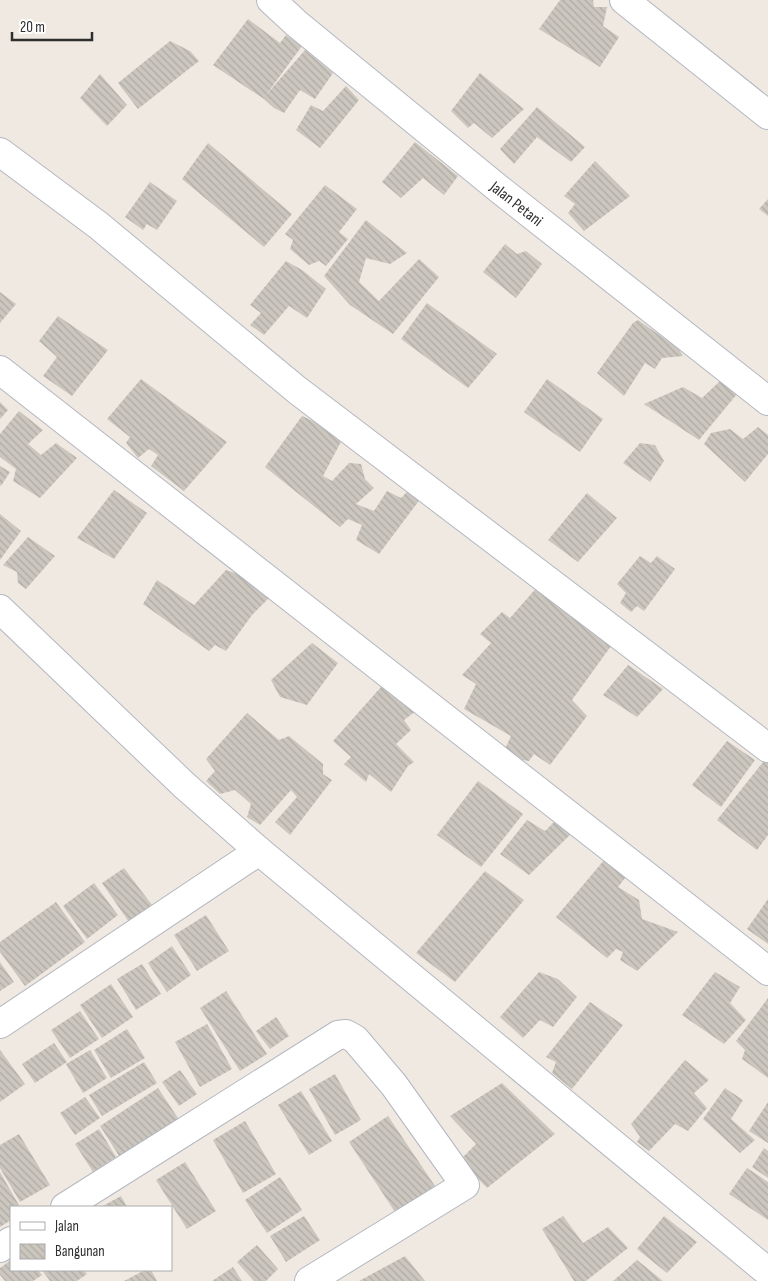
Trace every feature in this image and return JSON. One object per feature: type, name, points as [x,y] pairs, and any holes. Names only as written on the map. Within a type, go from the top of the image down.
[{"type":"street","name":"Jalan Petani","points":[[271,0],[297,24],[499,189],[768,401]]},
{"type":"street","points":[[624,0],[768,115]]},
{"type":"street","points":[[0,152],[98,225],[297,390],[768,748]]},
{"type":"street","points":[[0,370],[768,971]]},
{"type":"street","points":[[0,609],[184,785],[259,851],[768,1272]]},
{"type":"street","points":[[0,1024],[259,851]]},
{"type":"street","points":[[67,1206],[338,1035],[346,1034],[355,1039],[394,1086],[465,1185],[309,1281]]},
{"type":"building","points":[[560,0],[593,0],[594,7],[607,7],[603,26],[619,37],[600,67],[539,29]]},
{"type":"building","points":[[248,19],[280,43],[286,35],[302,46],[266,95],[305,50],[333,73],[315,99],[300,90],[284,113],[213,65]]},
{"type":"building","points":[[170,41],[190,51],[199,61],[138,109],[118,83]]},
{"type":"building","points":[[480,73],[524,109],[492,138],[474,123],[468,128],[451,111]]},
{"type":"building","points":[[100,74],[127,105],[107,126],[80,98]]},
{"type":"building","points":[[346,86],[359,100],[320,148],[296,130],[311,105],[323,111]]},
{"type":"building","points":[[537,107],[585,147],[571,162],[537,137],[514,164],[500,149]]},
{"type":"building","points":[[415,142],[458,176],[444,195],[423,178],[401,198],[382,182]]},
{"type":"building","points":[[208,143],[292,214],[264,247],[182,179]]},
{"type":"building","points":[[595,161],[630,196],[584,231],[568,213],[575,204],[564,196]]},
{"type":"building","points":[[150,182],[177,201],[157,230],[147,224],[143,230],[125,217]]},
{"type":"building","points":[[325,185],[357,209],[339,232],[348,239],[326,266],[319,261],[309,265],[290,249],[293,240],[285,234]]},
{"type":"building","points":[[768,199],[768,216],[759,209]]},
{"type":"building","points":[[366,220],[407,253],[390,264],[366,258],[359,282],[379,301],[419,259],[439,277],[393,334],[350,305],[324,276]]},
{"type":"building","points":[[505,244],[517,254],[526,251],[542,264],[516,298],[483,272]]},
{"type":"building","points":[[286,261],[302,270],[326,289],[307,318],[289,306],[264,335],[250,325],[261,313],[250,305]]},
{"type":"building","points":[[0,292],[16,304],[0,323]]},
{"type":"building","points":[[427,303],[497,354],[468,388],[401,339]]},
{"type":"building","points":[[58,316],[108,350],[72,396],[43,376],[57,357],[39,341]]},
{"type":"building","points":[[638,320],[678,348],[683,356],[662,358],[655,369],[645,363],[624,396],[597,373],[633,323]]},
{"type":"building","points":[[141,379],[227,442],[184,491],[151,466],[158,455],[149,449],[138,458],[126,443],[130,437],[107,419]]},
{"type":"building","points":[[547,379],[603,419],[580,452],[524,412]]},
{"type":"building","points":[[720,381],[737,394],[699,440],[644,404],[683,387],[702,398]]},
{"type":"building","points":[[0,402],[8,410],[0,419]]},
{"type":"building","points":[[19,411],[43,430],[28,444],[41,455],[56,443],[77,458],[40,498],[13,481],[16,469],[0,457],[0,434]]},
{"type":"building","points":[[318,415],[345,434],[323,476],[332,481],[349,463],[361,464],[365,479],[374,488],[356,504],[374,511],[387,491],[401,498],[409,490],[421,498],[379,554],[356,540],[362,525],[348,519],[340,527],[265,467],[302,416],[315,422]]},
{"type":"building","points":[[758,427],[768,435],[768,454],[745,482],[704,444],[711,433],[730,429],[743,439]]},
{"type":"building","points":[[640,443],[655,445],[664,461],[650,482],[623,463]]},
{"type":"building","points":[[0,466],[10,472],[1,486],[0,485]]},
{"type":"building","points":[[114,490],[147,513],[114,559],[77,538]]},
{"type":"building","points":[[587,493],[617,518],[578,562],[548,540]]},
{"type":"building","points":[[0,514],[21,531],[0,560]]},
{"type":"building","points":[[28,537],[55,556],[26,589],[18,583],[17,572],[3,565]]},
{"type":"building","points":[[640,556],[651,563],[657,556],[675,569],[644,611],[637,606],[631,612],[620,603],[626,593],[617,584]]},
{"type":"building","points":[[226,570],[253,579],[271,596],[252,615],[226,651],[215,645],[209,651],[143,604],[157,580],[194,605]]},
{"type":"building","points":[[539,585],[614,642],[572,700],[587,716],[550,765],[534,754],[529,761],[522,760],[505,749],[511,736],[464,709],[476,684],[462,675],[491,643],[480,634],[502,612],[510,618]]},
{"type":"building","points":[[312,643],[338,663],[307,705],[280,697],[271,680]]},
{"type":"building","points":[[628,665],[663,689],[637,717],[603,695]]},
{"type":"building","points":[[381,687],[416,711],[404,720],[411,730],[396,744],[414,762],[408,766],[391,792],[369,774],[366,782],[344,764],[351,757],[333,741]]},
{"type":"building","points":[[247,713],[279,740],[289,736],[323,764],[323,774],[332,780],[290,835],[275,822],[297,797],[291,790],[260,825],[247,817],[251,804],[235,790],[220,794],[206,781],[215,771],[206,759]]},
{"type":"building","points":[[727,741],[755,760],[721,807],[692,785]]},
{"type":"building","points":[[767,757],[768,835],[757,850],[717,820]]},
{"type":"building","points":[[478,781],[523,814],[481,867],[437,835]]},
{"type":"building","points":[[558,818],[573,832],[529,875],[500,854],[527,820],[545,831]]},
{"type":"building","points":[[605,859],[629,873],[618,887],[639,900],[642,919],[678,932],[637,971],[620,960],[623,952],[616,949],[607,958],[556,917]]},
{"type":"building","points":[[124,868],[152,905],[129,922],[102,883]]},
{"type":"building","points":[[485,871],[524,900],[455,982],[416,953]]},
{"type":"building","points":[[94,883],[118,915],[87,939],[63,906]]},
{"type":"building","points":[[768,899],[768,944],[747,929]]},
{"type":"building","points":[[56,902],[85,942],[25,986],[0,952],[0,942]]},
{"type":"building","points":[[206,915],[229,951],[197,971],[174,935]]},
{"type":"building","points":[[172,946],[191,975],[167,992],[148,963]]},
{"type":"building","points":[[0,962],[14,982],[0,991]]},
{"type":"building","points":[[142,964],[161,994],[136,1010],[117,979]]},
{"type":"building","points":[[539,972],[558,979],[577,997],[553,1027],[540,1020],[523,1038],[500,1017]]},
{"type":"building","points":[[715,972],[740,987],[730,1003],[746,1020],[724,1044],[682,1015]]},
{"type":"building","points":[[111,984],[133,1017],[102,1038],[80,1005]]},
{"type":"building","points":[[226,991],[267,1054],[240,1071],[200,1008]]},
{"type":"building","points":[[768,998],[768,1078],[742,1059],[745,1050],[736,1041]]},
{"type":"building","points":[[590,1002],[623,1025],[572,1089],[552,1073],[556,1062],[546,1057]]},
{"type":"building","points":[[80,1011],[99,1039],[70,1058],[51,1030]]},
{"type":"building","points":[[276,1017],[289,1036],[270,1049],[256,1031]]},
{"type":"building","points":[[207,1024],[232,1069],[200,1087],[175,1042]]},
{"type":"building","points":[[127,1029],[145,1058],[111,1078],[94,1050]]},
{"type":"building","points":[[54,1043],[67,1062],[35,1083],[22,1064]]},
{"type":"building","points":[[0,1050],[25,1084],[0,1102]]},
{"type":"building","points":[[90,1050],[107,1078],[83,1093],[66,1064]]},
{"type":"building","points":[[685,1060],[709,1080],[694,1093],[707,1108],[688,1131],[675,1124],[649,1151],[637,1142],[640,1137],[631,1124]]},
{"type":"building","points":[[144,1062],[157,1083],[102,1116],[89,1095]]},
{"type":"building","points":[[180,1070],[197,1094],[179,1106],[162,1082]]},
{"type":"building","points":[[335,1074],[361,1120],[335,1135],[309,1089]]},
{"type":"building","points":[[502,1083],[555,1134],[487,1188],[460,1160],[476,1144],[450,1116]]},
{"type":"building","points":[[158,1088],[182,1124],[123,1162],[100,1126]]},
{"type":"building","points":[[725,1088],[743,1100],[731,1119],[755,1140],[740,1153],[703,1119]]},
{"type":"building","points":[[301,1091],[332,1141],[309,1155],[278,1105]]},
{"type":"building","points":[[85,1097],[100,1118],[75,1135],[60,1113]]},
{"type":"building","points":[[768,1102],[768,1143],[749,1131]]},
{"type":"building","points":[[388,1116],[435,1186],[395,1212],[349,1142]]},
{"type":"building","points":[[245,1121],[276,1174],[243,1193],[213,1140]]},
{"type":"building","points":[[99,1129],[116,1157],[93,1172],[75,1144]]},
{"type":"building","points":[[19,1134],[50,1185],[20,1202],[0,1168],[0,1145]]},
{"type":"building","points":[[764,1148],[768,1151],[768,1178],[752,1167]]},
{"type":"building","points":[[185,1162],[216,1211],[187,1229],[156,1180]]},
{"type":"building","points":[[747,1168],[768,1182],[768,1220],[729,1194]]},
{"type":"building","points":[[0,1172],[19,1206],[10,1206],[10,1221],[0,1227]]},
{"type":"building","points":[[280,1177],[302,1210],[267,1233],[245,1200]]},
{"type":"building","points":[[121,1196],[126,1206],[103,1206]]},
{"type":"building","points":[[304,1216],[320,1240],[286,1262],[270,1236]]},
{"type":"building","points":[[563,1216],[583,1243],[608,1227],[628,1248],[586,1281],[574,1281],[542,1229]]},
{"type":"building","points":[[664,1216],[697,1242],[667,1273],[637,1249]]},
{"type":"building","points":[[257,1245],[278,1269],[266,1281],[254,1281],[237,1262]]},
{"type":"building","points":[[405,1256],[425,1281],[359,1281]]},
{"type":"building","points":[[637,1260],[663,1281],[613,1281]]},
{"type":"building","points":[[10,1261],[10,1271],[39,1271],[42,1275],[33,1281],[5,1281],[0,1275],[0,1268]]},
{"type":"building","points":[[233,1267],[242,1281],[212,1281]]},
{"type":"building","points":[[43,1271],[84,1271],[87,1274],[77,1281],[50,1281]]},
{"type":"building","points":[[143,1271],[152,1271],[157,1281],[124,1281]]}]
